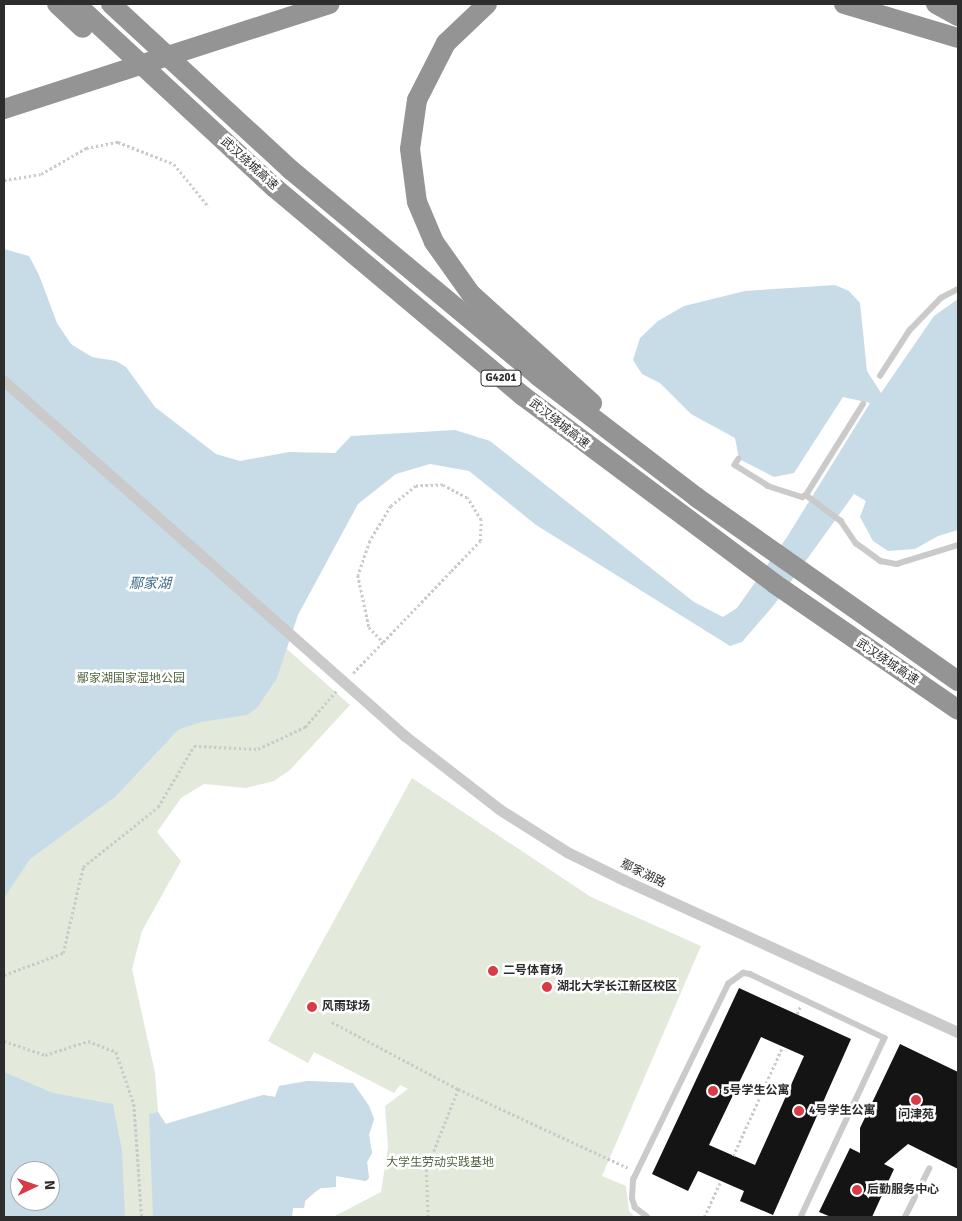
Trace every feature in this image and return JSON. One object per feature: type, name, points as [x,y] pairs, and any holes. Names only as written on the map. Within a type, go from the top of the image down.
[{"type":"highway","points":[[57,4],[158,98],[292,203]]},
{"type":"highway","name":"武汉绕城高速","points":[[76,4],[292,203],[445,333],[602,457],[775,584],[958,710]]},
{"type":"highway","name":"武汉绕城高速","points":[[111,4],[291,170],[460,314],[616,438],[754,540],[958,681]]},
{"type":"highway","points":[[4,97],[291,4]]},
{"type":"highway","points":[[4,110],[330,4]]},
{"type":"highway","points":[[487,4],[457,30],[438,57],[412,116],[411,165],[424,223],[445,262],[484,308],[754,540]]},
{"type":"highway","points":[[844,4],[958,37]]},
{"type":"highway","points":[[936,4],[958,16]]},
{"type":"street","name":"鄢家湖路","points":[[4,381],[434,761],[499,809],[567,852],[958,1032]]},
{"type":"lane","points":[[880,376],[909,332],[941,298],[958,289]]},
{"type":"lane","points":[[739,459],[735,465],[768,486],[802,497],[806,495],[863,404]]},
{"type":"lane","points":[[806,495],[841,521],[856,543],[881,561],[898,564],[958,545]]},
{"type":"lane","points":[[647,1217],[636,1208],[632,1199],[636,1172],[728,984],[736,976],[750,974],[885,1038],[801,1217]]},
{"type":"lane","points":[[905,1217],[929,1169]]},
{"type":"path","points":[[4,180],[41,174],[86,148],[118,142],[174,164],[209,207]]},
{"type":"path","points":[[4,975],[63,953],[83,867],[158,807],[194,746],[258,749],[305,727],[480,541],[481,520],[467,498],[444,485],[416,486],[391,506],[370,541],[358,575],[369,626],[383,642]]},
{"type":"path","points":[[332,1022],[458,1089],[636,1172]]},
{"type":"path","points":[[4,1041],[44,1055],[88,1040],[116,1052],[134,1104],[142,1217]]},
{"type":"path","points":[[733,1156],[782,1048]]},
{"type":"path","points":[[428,1217],[426,1170],[458,1089]]},
{"type":"path","points":[[704,1217],[721,1181]]},
{"type":"green space","name":"鄢家湖国家湿地公园","points":[[4,398],[350,705],[290,770],[274,781],[246,788],[204,784],[181,798],[157,832],[181,861],[142,931],[132,969],[155,1073],[158,1112],[165,1124],[263,1095],[275,1097],[279,1086],[308,1081],[353,1083],[369,1106],[374,1119],[369,1135],[372,1153],[367,1162],[369,1178],[366,1181],[336,1176],[336,1187],[321,1188],[315,1192],[305,1201],[304,1208],[293,1208],[292,1217],[4,1217]]},
{"type":"green space","name":"大学生劳动实践基地","points":[[412,778],[591,897],[701,946],[602,1176],[626,1186],[629,1211],[635,1217],[333,1217],[381,1192],[388,1147],[385,1106],[408,1089],[400,1085],[394,1093],[314,1052],[308,1063],[268,1041]]},
{"type":"water","name":"鄢家湖","points":[[4,249],[29,256],[39,275],[57,323],[71,344],[92,357],[116,361],[126,367],[155,407],[216,454],[240,461],[289,452],[335,453],[351,436],[455,430],[490,441],[694,602],[723,617],[737,608],[787,537],[870,403],[843,397],[794,473],[774,477],[739,459],[735,438],[691,414],[660,383],[642,374],[633,360],[640,338],[658,321],[684,306],[745,291],[835,285],[849,291],[860,303],[867,371],[881,393],[934,316],[958,299],[958,530],[938,536],[915,549],[888,551],[873,541],[860,517],[866,501],[854,494],[774,605],[742,642],[730,646],[536,525],[469,471],[430,464],[396,474],[358,504],[298,615],[277,678],[257,708],[247,715],[201,722],[178,730],[115,797],[30,859],[4,898]]},
{"type":"water","points":[[4,1072],[53,1093],[113,1104],[122,1151],[125,1217],[4,1217]]},
{"type":"water","points":[[308,1081],[353,1083],[369,1106],[374,1119],[369,1135],[372,1153],[367,1162],[369,1178],[366,1181],[336,1176],[336,1187],[321,1188],[315,1192],[305,1201],[304,1208],[293,1208],[292,1217],[153,1217],[149,1114],[158,1112],[166,1124],[263,1095],[275,1097],[279,1086]]},
{"type":"building","points":[[739,988],[851,1039],[773,1215],[740,1201],[744,1191],[698,1171],[688,1191],[652,1174]],"holes":[[[761,1037],[804,1056],[755,1165],[709,1145]]]},
{"type":"building","name":"问津苑","points":[[900,1044],[958,1072],[958,1169],[908,1144],[884,1164],[894,1169],[872,1217],[831,1217],[819,1212],[850,1148],[860,1153],[860,1128]]},
{"type":"place","name":"二号体育场","points":[[493,971]]},
{"type":"place","name":"湖北大学长江新区校区","points":[[547,987]]},
{"type":"place","name":"风雨球场","points":[[312,1007]]},
{"type":"place","name":"5号学生公寓","points":[[713,1091]]},
{"type":"place","name":"问津苑","points":[[916,1100]]},
{"type":"place","name":"4号学生公寓","points":[[799,1111]]},
{"type":"place","name":"后勤服务中心","points":[[857,1190]]}]
